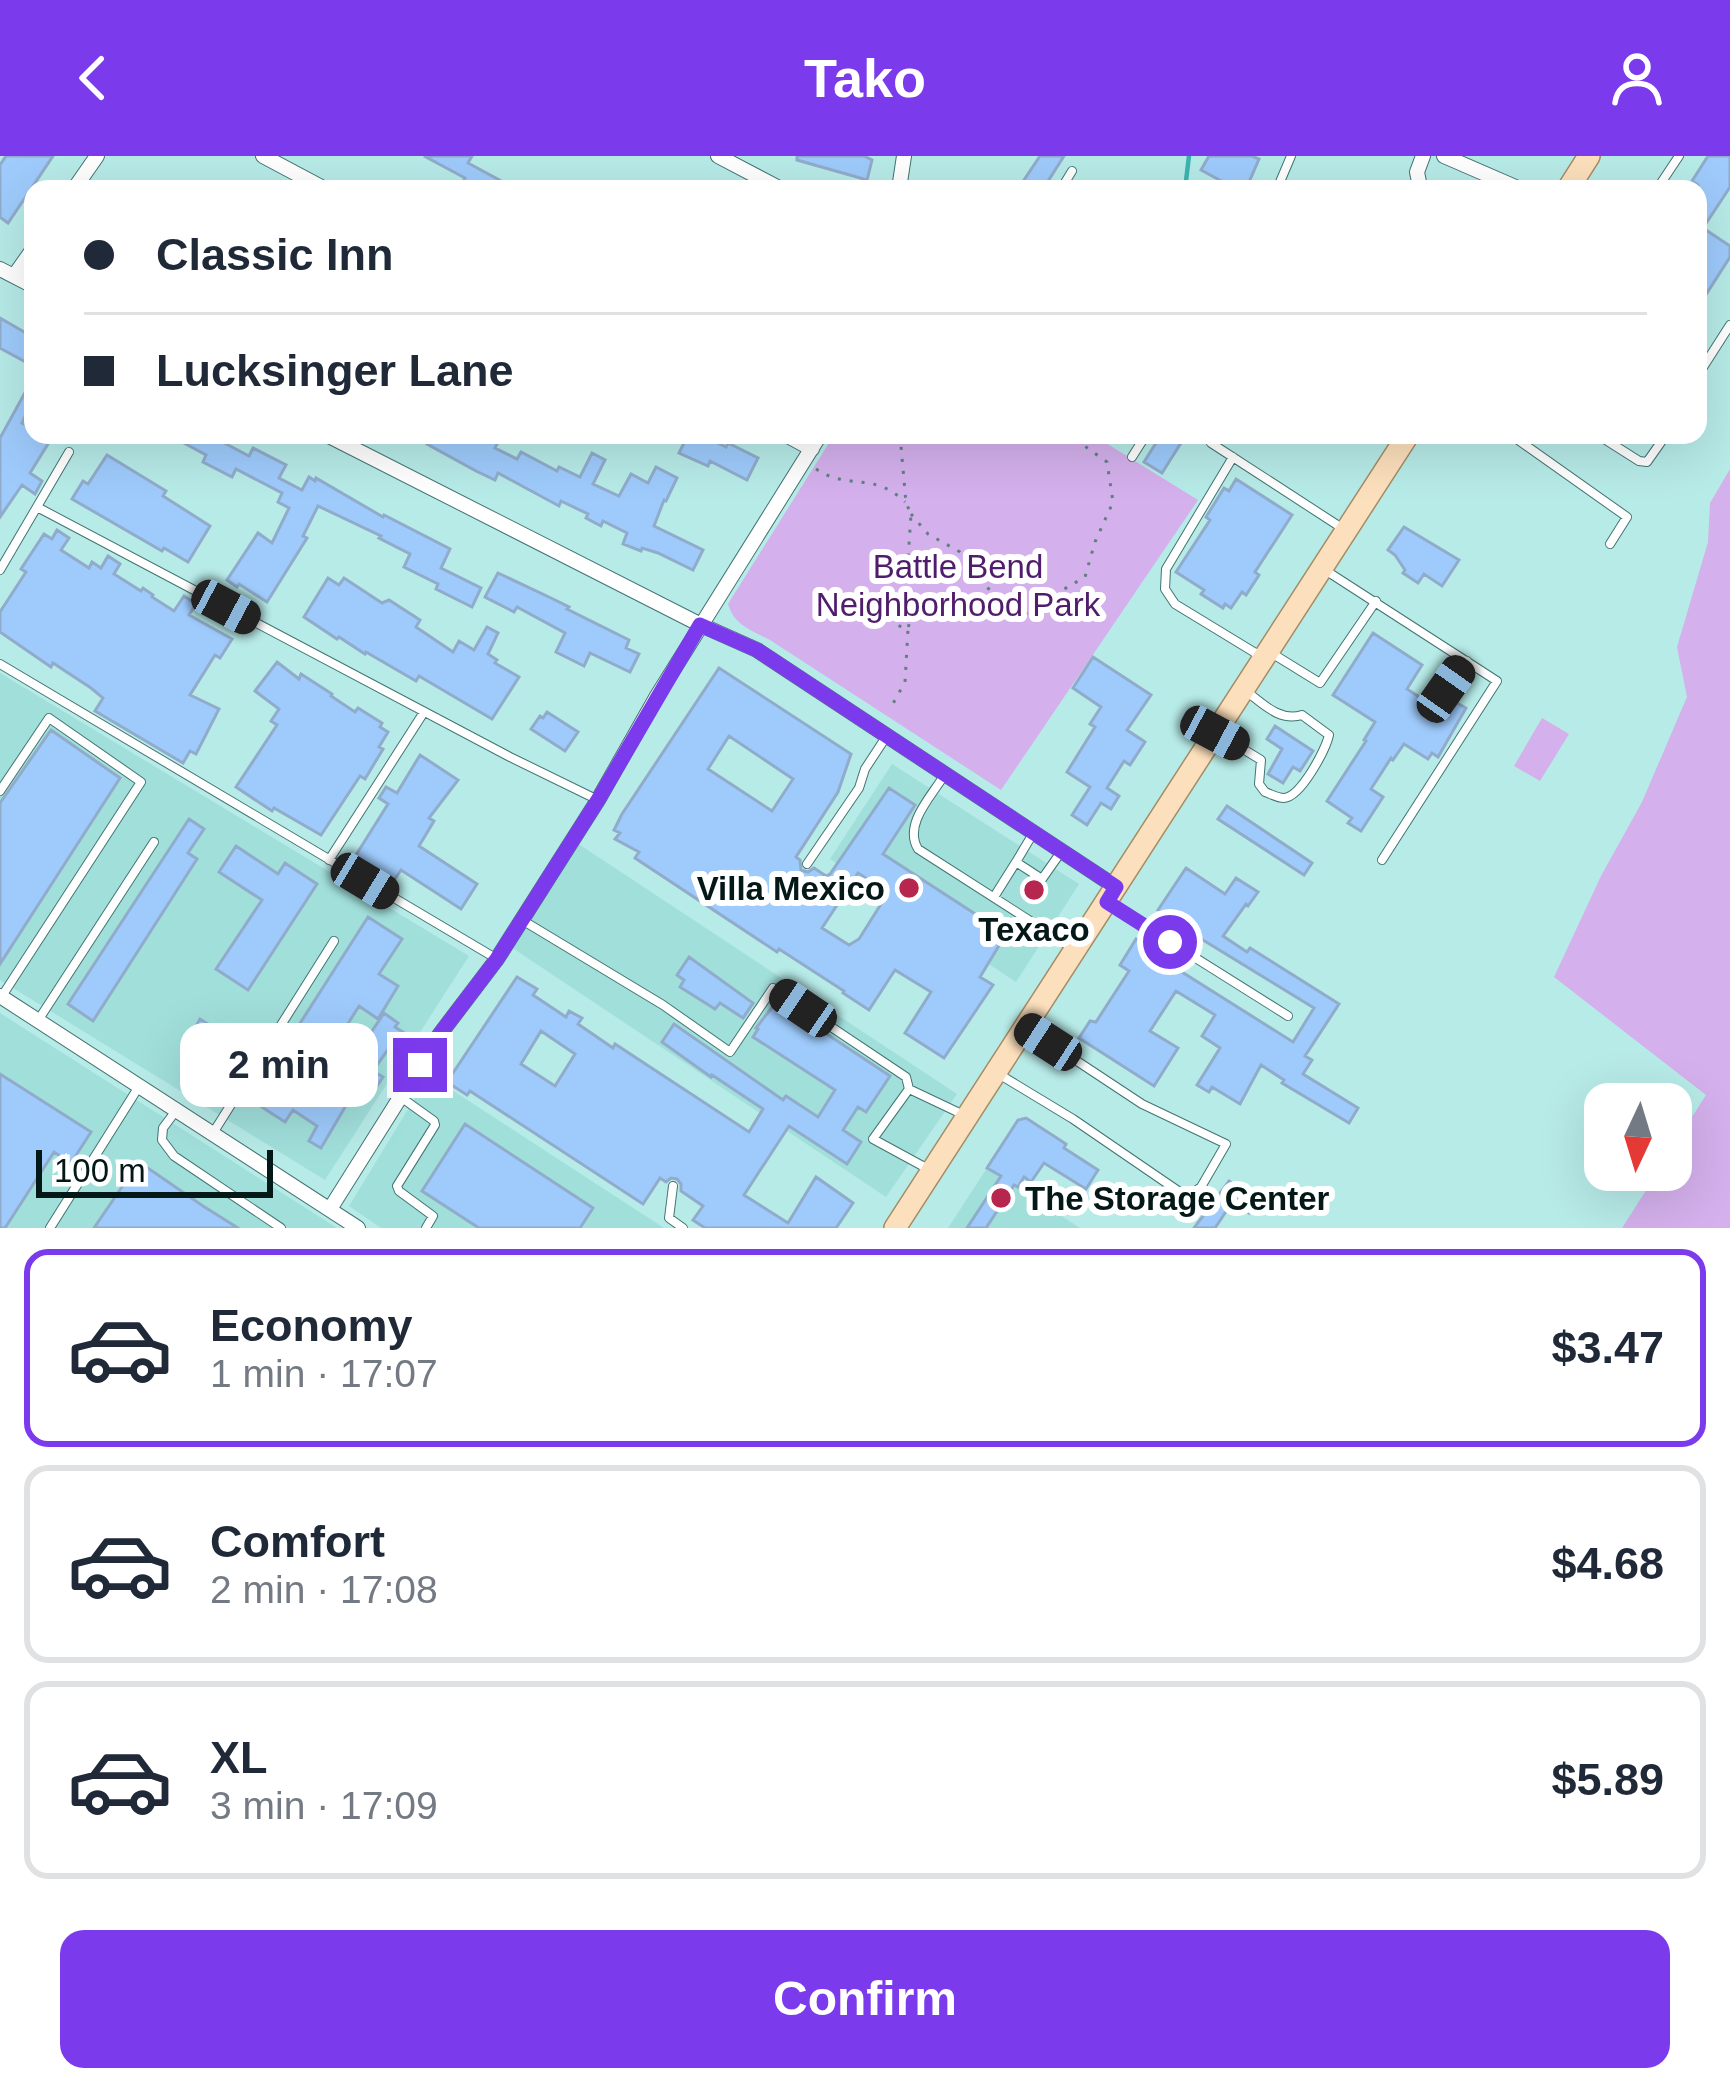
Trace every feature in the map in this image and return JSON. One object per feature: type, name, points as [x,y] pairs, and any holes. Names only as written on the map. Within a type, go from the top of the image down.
[{"type":"main road","points":[[895,1228],[1402,444]]},
{"type":"street","points":[[263,156],[308,180]]},
{"type":"street","points":[[718,156],[764,180]]},
{"type":"street","points":[[1444,156],[1499,180]]},
{"type":"street","points":[[345,444],[757,650],[1034,832],[1112,895]]},
{"type":"street","points":[[334,1218],[400,1097],[497,959],[598,800],[700,625],[815,444]]},
{"type":"street","points":[[0,997],[334,1218],[358,1228]]},
{"type":"lane","points":[[1067,180],[1072,172]]},
{"type":"lane","points":[[1707,361],[1730,325]]},
{"type":"lane","points":[[1132,457],[1140,444]]},
{"type":"lane","points":[[1213,444],[1346,531]]},
{"type":"lane","points":[[1524,444],[1628,518],[1610,544]]},
{"type":"lane","points":[[1612,444],[1647,462],[1660,444]]},
{"type":"lane","points":[[0,570],[69,452]]},
{"type":"lane","points":[[1233,457],[1166,569],[1165,589],[1175,604],[1320,683],[1376,602]]},
{"type":"lane","points":[[37,507],[598,800]]},
{"type":"lane","points":[[1322,568],[1497,680],[1382,860]]},
{"type":"lane","points":[[1446,689],[1466,661]]},
{"type":"lane","points":[[0,664],[497,959]]},
{"type":"lane","points":[[1215,733],[1255,754],[1261,760],[1259,784],[1264,792],[1284,798],[1294,794],[1326,749],[1329,735],[1318,725],[1302,715],[1278,714],[1243,689]]},
{"type":"lane","points":[[329,860],[424,712]]},
{"type":"lane","points":[[0,791],[49,718],[141,782],[0,997]]},
{"type":"lane","points":[[807,864],[859,788],[865,769],[887,736]]},
{"type":"lane","points":[[945,774],[913,826],[918,849],[1076,950]]},
{"type":"lane","points":[[994,897],[1034,832]]},
{"type":"lane","points":[[38,1021],[154,842]]},
{"type":"lane","points":[[1016,862],[1042,879],[1061,851]]},
{"type":"lane","points":[[1112,895],[1288,1016]]},
{"type":"lane","points":[[521,919],[663,1005],[730,1052],[773,988],[906,1077],[909,1090],[873,1138],[932,1171]]},
{"type":"lane","points":[[212,1134],[334,940]]},
{"type":"lane","points":[[996,1072],[1187,1197],[1201,1187],[1226,1144],[1142,1104],[1025,1028]]},
{"type":"lane","points":[[50,1228],[139,1086]]},
{"type":"lane","points":[[909,1090],[967,1117]]},
{"type":"lane","points":[[400,1097],[434,1120],[397,1186],[433,1216],[427,1228]]},
{"type":"lane","points":[[176,1110],[163,1128],[162,1140],[174,1156],[281,1228]]},
{"type":"lane","points":[[673,1186],[669,1218],[683,1228]]},
{"type":"path","points":[[901,444],[911,514],[928,534],[960,552],[1007,610],[1016,614],[1031,613],[1085,577],[1111,511],[1107,462],[1082,444]]},
{"type":"path","points":[[815,468],[832,479],[876,483],[906,503]]},
{"type":"path","points":[[890,710],[903,689],[914,601],[907,575],[911,514]]},
{"type":"path","points":[[885,607],[894,624],[908,629]]},
{"type":"shaded area","points":[[0,673],[469,956],[325,1180],[0,980]]},
{"type":"shaded area","points":[[892,764],[1079,884],[1016,982],[830,859]]},
{"type":"shaded area","points":[[577,843],[957,1094],[886,1197],[511,947]]},
{"type":"shaded area","points":[[0,1013],[337,1228],[0,1228]]},
{"type":"shaded area","points":[[429,1075],[664,1228],[381,1228],[349,1206]]},
{"type":"shaded area","name":"The Storage Center","points":[[987,1168],[1080,1228],[948,1228]]},
{"type":"green space","name":"Battle Bend Neighborhood Park","points":[[828,444],[1108,444],[1198,500],[1001,790],[744,626],[728,604]]},
{"type":"green space","points":[[1730,469],[1730,1228],[1622,1228],[1646,1191],[1692,1191],[1692,1117],[1706,1095],[1554,977],[1642,802],[1687,697],[1677,647],[1708,542],[1710,503]]},
{"type":"green space","points":[[1542,718],[1569,734],[1540,781],[1514,766]]},
{"type":"building","points":[[6,156],[53,156],[37,180],[24,180],[24,199],[8,223],[0,217],[0,165]]},
{"type":"building","points":[[424,156],[472,156],[468,163],[499,180],[465,178]]},
{"type":"building","points":[[797,156],[872,160],[867,180],[797,160]]},
{"type":"building","points":[[1040,156],[1064,156],[1049,180],[1024,180]]},
{"type":"building","points":[[1209,156],[1259,159],[1250,180],[1219,180],[1201,170]]},
{"type":"building","points":[[1708,156],[1730,156],[1730,187],[1707,222],[1707,180],[1693,180]]},
{"type":"building","points":[[1707,231],[1730,246],[1730,257],[1707,293]]},
{"type":"building","points":[[0,318],[24,332],[24,361],[0,348]]},
{"type":"building","points":[[24,394],[24,444],[48,444],[30,473],[42,481],[35,494],[22,485],[0,517],[0,438]]},
{"type":"building","points":[[186,444],[226,444],[249,456],[253,448],[286,465],[279,478],[302,490],[309,477],[316,478],[450,549],[441,568],[481,588],[472,607],[404,567],[410,554],[318,506],[303,536],[307,538],[267,602],[237,587],[227,580],[258,533],[272,543],[289,508],[278,502],[282,493],[236,469],[232,477],[203,462],[206,455]]},
{"type":"building","points":[[427,444],[497,444],[495,448],[517,459],[521,452],[580,477],[592,453],[605,460],[593,484],[619,496],[631,474],[648,483],[656,467],[677,478],[654,526],[703,550],[693,570],[658,553],[623,544],[627,533],[603,521],[601,526],[561,501],[559,506],[498,473],[495,480]]},
{"type":"building","points":[[684,444],[730,444],[758,458],[747,480],[710,461],[708,466],[679,453]]},
{"type":"building","points":[[1155,444],[1180,444],[1162,473],[1144,462]]},
{"type":"building","points":[[107,455],[166,491],[163,496],[210,526],[188,562],[72,499]]},
{"type":"building","points":[[1236,479],[1292,515],[1255,572],[1259,575],[1246,595],[1242,592],[1231,608],[1225,604],[1223,608],[1176,572],[1210,520],[1206,517],[1224,488],[1229,491]]},
{"type":"building","points":[[1404,527],[1459,560],[1442,586],[1424,574],[1418,583],[1403,573],[1388,550]]},
{"type":"building","points":[[57,530],[69,538],[61,550],[89,568],[92,562],[101,568],[108,556],[120,564],[114,574],[174,611],[184,596],[196,604],[189,615],[232,639],[220,658],[215,655],[190,695],[219,709],[196,754],[190,751],[183,763],[95,711],[103,698],[91,688],[0,632],[0,612],[26,572],[21,569],[44,534],[52,539]]},
{"type":"building","points":[[498,573],[629,640],[626,648],[639,654],[630,672],[590,653],[584,666],[556,652],[565,633],[517,607],[514,612],[485,597]]},
{"type":"building","points":[[328,578],[339,585],[344,578],[382,603],[389,600],[420,620],[416,627],[453,652],[459,641],[474,650],[487,627],[498,633],[488,654],[519,677],[492,719],[419,676],[416,681],[337,639],[304,617]]},
{"type":"building","points":[[1373,633],[1422,665],[1407,689],[1447,715],[1455,702],[1466,708],[1438,757],[1432,753],[1428,759],[1404,744],[1391,758],[1371,789],[1383,797],[1361,831],[1348,823],[1352,818],[1327,801],[1375,722],[1333,695]]},
{"type":"building","points":[[1093,657],[1151,695],[1127,730],[1145,742],[1130,765],[1124,761],[1107,788],[1119,796],[1111,809],[1101,803],[1087,825],[1072,815],[1090,787],[1067,772],[1095,727],[1090,724],[1101,707],[1073,688]]},
{"type":"building","points":[[277,662],[355,712],[358,708],[382,723],[380,727],[388,732],[365,779],[360,776],[321,835],[236,787],[277,725],[271,721],[279,709],[255,691]]},
{"type":"building","points":[[719,668],[851,754],[838,792],[796,857],[801,870],[814,868],[830,874],[889,788],[915,805],[883,854],[1006,934],[980,977],[993,985],[944,1058],[905,1033],[931,992],[895,970],[869,1010],[635,858],[639,852],[615,839],[622,814]],"holes":[[[729,736],[793,779],[772,811],[708,769]],[[858,873],[888,893],[859,939],[849,945],[822,928]]]},
{"type":"building","points":[[547,712],[578,732],[565,751],[531,729]]},
{"type":"building","points":[[1275,726],[1313,751],[1300,771],[1293,767],[1283,783],[1268,774],[1282,749],[1267,739]]},
{"type":"building","points":[[51,730],[120,778],[0,964],[0,803]]},
{"type":"building","points":[[420,755],[458,780],[429,818],[434,821],[419,846],[477,884],[461,909],[401,870],[390,886],[351,863],[388,804],[379,798],[386,787],[397,793]]},
{"type":"building","points":[[1227,806],[1312,863],[1304,875],[1218,819]]},
{"type":"building","points":[[189,819],[204,829],[188,853],[197,859],[93,1021],[68,1004]]},
{"type":"building","points":[[236,846],[278,874],[285,863],[317,884],[248,990],[216,969],[262,900],[219,872]]},
{"type":"building","points":[[1186,868],[1225,894],[1236,878],[1258,892],[1223,936],[1339,1004],[1305,1056],[1312,1060],[1303,1074],[1358,1108],[1349,1123],[1261,1065],[1240,1104],[1212,1087],[1209,1092],[1197,1085],[1220,1048],[1202,1036],[1215,1015],[1176,991],[1150,1031],[1178,1048],[1154,1086],[1079,1038],[1090,1021],[1096,1022],[1129,971],[1120,965],[1136,939],[1141,942],[1145,936],[1168,951],[1165,956],[1174,967],[1293,1042],[1314,1008],[1185,929],[1177,937],[1154,922]]},
{"type":"building","points":[[368,917],[402,939],[379,974],[398,986],[378,1019],[359,1006],[344,1030],[364,1043],[384,1013],[409,1036],[399,1051],[391,1045],[373,1071],[383,1077],[373,1092],[358,1085],[321,1148],[309,1141],[317,1126],[293,1110],[285,1122],[251,1100]]},
{"type":"building","points":[[689,957],[753,1003],[743,1018],[720,1003],[715,1009],[680,987],[684,980],[677,975]]},
{"type":"building","points":[[517,977],[537,989],[533,995],[566,1017],[569,1011],[582,1018],[578,1024],[613,1048],[615,1044],[749,1132],[763,1109],[662,1042],[674,1024],[783,1100],[786,1096],[818,1117],[835,1090],[753,1037],[777,1001],[890,1076],[866,1112],[858,1107],[843,1130],[861,1142],[847,1164],[789,1126],[744,1195],[788,1223],[816,1177],[853,1203],[836,1228],[705,1228],[693,1220],[703,1206],[681,1191],[677,1179],[666,1182],[660,1178],[643,1204],[470,1091],[467,1095],[447,1082]],"holes":[[[541,1031],[575,1054],[555,1086],[521,1064]]]},
{"type":"building","points":[[200,1019],[221,1038],[210,1057],[185,1045]]},
{"type":"building","points":[[0,1074],[91,1132],[71,1163],[54,1152],[5,1228],[0,1228]]},
{"type":"building","points":[[1026,1118],[1098,1170],[1086,1189],[1044,1163],[1031,1182],[1024,1177],[1018,1187],[1014,1185],[986,1228],[967,1228],[1001,1176],[987,1168],[1018,1120]]},
{"type":"building","points":[[465,1124],[593,1208],[580,1228],[479,1228],[422,1191]]},
{"type":"building","points":[[139,1162],[203,1206],[238,1228],[94,1228]]},
{"type":"building","points":[[1229,1181],[1257,1202],[1249,1213],[1231,1204],[1215,1228],[1194,1228]]},
{"type":"waterway","points":[[1186,180],[1189,156]]},
{"type":"place","name":"Villa Mexico","points":[[909,888]]},
{"type":"place","name":"Texaco","points":[[1034,890]]},
{"type":"place","name":"The Storage Center","points":[[1001,1198]]},
{"type":"route","points":[[420,1065],[497,959],[598,800],[700,625],[757,650],[1116,887],[1107,902],[1170,942]]}]
